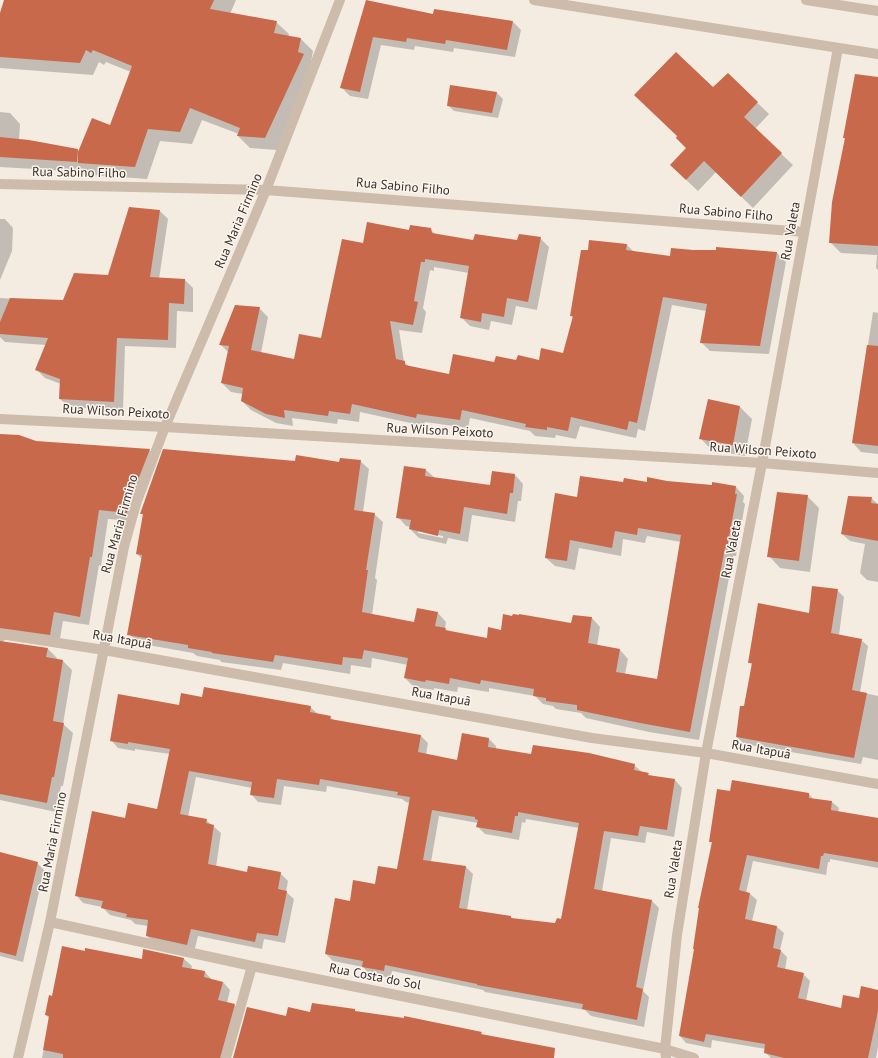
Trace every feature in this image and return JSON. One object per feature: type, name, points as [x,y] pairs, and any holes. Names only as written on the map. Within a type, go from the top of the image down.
[{"type":"street","name":"Rua Maria Firmino","points":[[18,1058],[50,922],[124,547],[138,500],[165,427],[266,190],[340,0]]},
{"type":"street","points":[[534,0],[562,2],[878,54]]},
{"type":"street","points":[[806,0],[878,11]]},
{"type":"street","name":"Rua Valeta","points":[[666,1054],[677,936],[706,753],[762,463],[838,48]]},
{"type":"street","name":"Rua Sabino Filho","points":[[0,184],[266,190],[804,232]]},
{"type":"street","name":"Rua Wilson Peixoto","points":[[0,419],[165,427],[762,463],[878,473]]},
{"type":"street","name":"Rua Itapuã","points":[[0,634],[104,650],[592,738],[706,753],[878,784]]},
{"type":"street","name":"Rua Costa do Sol","points":[[50,922],[666,1054],[694,1058]]},
{"type":"street","points":[[226,1058],[252,966]]},
{"type":"building","points":[[4,0],[214,0],[210,9],[277,21],[274,33],[301,38],[298,52],[304,54],[265,138],[237,136],[240,128],[190,108],[180,132],[148,129],[135,167],[78,163],[78,152],[92,118],[110,125],[132,66],[93,50],[91,53],[86,50],[80,63],[0,57],[0,13]]},
{"type":"building","points":[[366,0],[433,14],[434,9],[513,21],[507,50],[446,40],[445,44],[407,38],[406,42],[373,37],[360,92],[340,88]]},
{"type":"building","points":[[676,52],[713,87],[728,73],[758,102],[744,117],[782,153],[741,197],[704,161],[686,180],[670,165],[686,148],[676,138],[677,136],[634,95]]},
{"type":"building","points":[[855,74],[878,77],[878,246],[829,243],[832,202],[845,138],[843,138]]},
{"type":"building","points":[[450,85],[497,92],[492,113],[447,106]]},
{"type":"building","points":[[0,137],[29,140],[78,149],[77,162],[0,157]]},
{"type":"building","points":[[129,207],[160,210],[150,277],[185,279],[184,304],[169,303],[168,340],[117,338],[114,402],[59,399],[60,379],[35,370],[48,338],[0,334],[0,322],[10,298],[63,300],[74,273],[108,275]]},
{"type":"building","points":[[367,222],[409,230],[410,225],[431,228],[432,233],[473,240],[475,234],[517,240],[519,234],[541,237],[528,302],[507,298],[504,317],[482,313],[481,322],[460,318],[469,266],[425,259],[425,262],[421,262],[414,301],[418,302],[413,325],[390,321],[396,359],[405,361],[405,365],[449,374],[453,354],[494,362],[496,356],[516,360],[518,355],[539,360],[541,348],[563,353],[573,316],[570,316],[581,250],[588,250],[589,240],[627,244],[626,250],[670,256],[671,248],[716,250],[716,247],[777,252],[760,346],[700,343],[707,304],[663,297],[637,423],[629,421],[627,430],[571,417],[568,431],[547,427],[547,430],[525,427],[526,424],[462,410],[460,420],[417,414],[416,418],[352,404],[350,414],[329,411],[328,416],[284,410],[285,418],[266,414],[241,401],[243,388],[221,383],[229,346],[219,345],[235,305],[260,307],[251,350],[294,359],[299,334],[321,338],[342,239],[363,243]]},
{"type":"building","points":[[867,345],[878,346],[878,446],[852,443]]},
{"type":"building","points":[[708,399],[740,406],[733,445],[699,439]]},
{"type":"building","points":[[0,434],[19,435],[36,441],[150,449],[131,498],[127,513],[99,510],[92,557],[90,557],[80,617],[54,612],[50,635],[0,628]]},
{"type":"building","points":[[163,449],[295,461],[296,455],[339,462],[340,458],[361,460],[354,510],[375,513],[366,570],[368,570],[362,612],[414,622],[417,608],[438,612],[435,626],[446,628],[445,630],[487,638],[488,627],[501,630],[503,614],[512,616],[513,614],[519,614],[571,623],[573,615],[592,617],[588,643],[620,649],[616,672],[657,679],[681,535],[638,528],[637,535],[615,531],[612,548],[570,540],[567,561],[545,558],[555,493],[577,497],[580,476],[623,482],[624,478],[647,482],[647,477],[667,481],[712,485],[712,482],[736,486],[735,494],[737,494],[727,548],[725,548],[690,732],[577,710],[577,705],[546,701],[546,698],[533,696],[534,689],[481,680],[480,684],[450,678],[449,684],[404,678],[408,658],[364,650],[362,659],[343,657],[342,665],[275,655],[273,662],[212,653],[188,648],[188,645],[127,635],[142,555],[136,554],[143,514],[140,514]]},
{"type":"building","points":[[404,466],[426,469],[425,476],[490,485],[492,471],[515,474],[513,493],[510,493],[507,514],[464,507],[460,534],[439,530],[438,536],[409,529],[411,520],[396,518]]},
{"type":"building","points":[[777,492],[808,495],[799,561],[767,557]]},
{"type":"building","points":[[848,496],[872,497],[871,503],[878,504],[878,541],[841,534]]},
{"type":"building","points":[[812,586],[838,589],[831,633],[862,639],[852,690],[867,693],[854,758],[736,737],[740,706],[744,706],[752,663],[748,663],[758,603],[809,613]]},
{"type":"building","points":[[0,641],[48,648],[46,657],[63,660],[53,721],[64,723],[54,777],[52,777],[47,803],[0,794]]},
{"type":"building","points":[[204,687],[311,706],[310,712],[331,716],[330,719],[421,735],[418,752],[457,760],[462,733],[489,738],[488,747],[531,754],[533,745],[589,753],[635,764],[634,770],[649,773],[648,775],[675,779],[667,830],[640,826],[638,836],[604,831],[594,889],[652,900],[636,987],[643,989],[637,1020],[582,1009],[583,1004],[477,985],[385,965],[384,971],[362,967],[363,961],[325,954],[335,898],[350,901],[353,880],[375,884],[378,866],[397,869],[410,797],[397,795],[398,792],[320,779],[319,785],[277,779],[274,798],[250,795],[252,782],[189,771],[180,814],[207,819],[206,823],[214,825],[208,864],[247,872],[248,866],[281,872],[278,889],[287,891],[278,936],[257,933],[255,942],[191,929],[187,945],[146,936],[148,920],[126,917],[127,914],[101,908],[103,901],[75,896],[92,811],[125,818],[128,803],[157,809],[170,749],[128,742],[128,744],[110,741],[118,694],[179,705],[181,693],[202,697]],"holes":[[[432,810],[475,817],[475,819],[478,820],[476,827],[512,833],[515,816],[518,816],[518,812],[579,823],[561,919],[557,918],[555,923],[511,918],[511,916],[459,908],[466,866],[423,860]]]},
{"type":"building","points":[[732,780],[809,793],[809,798],[832,801],[831,810],[878,818],[878,862],[824,853],[823,856],[821,856],[819,869],[747,855],[739,890],[750,893],[745,919],[777,926],[773,948],[781,950],[777,967],[804,973],[798,998],[841,1008],[843,995],[859,998],[861,986],[878,990],[878,1011],[868,1058],[784,1058],[764,1053],[765,1044],[706,1034],[704,1042],[679,1036],[694,949],[698,908],[712,842],[709,842],[717,789],[730,791]]},
{"type":"building","points":[[0,852],[38,862],[16,956],[0,952]]},
{"type":"building","points":[[62,946],[85,951],[85,948],[142,959],[143,949],[184,958],[182,967],[205,971],[204,977],[223,982],[218,1000],[235,1004],[220,1058],[63,1058],[63,1054],[43,1050],[49,1016],[45,1015],[49,995],[52,996]]},
{"type":"building","points":[[312,1003],[404,1018],[404,1016],[482,1032],[481,1034],[555,1048],[554,1058],[233,1058],[247,1007],[286,1016],[288,1007],[310,1012]]}]
